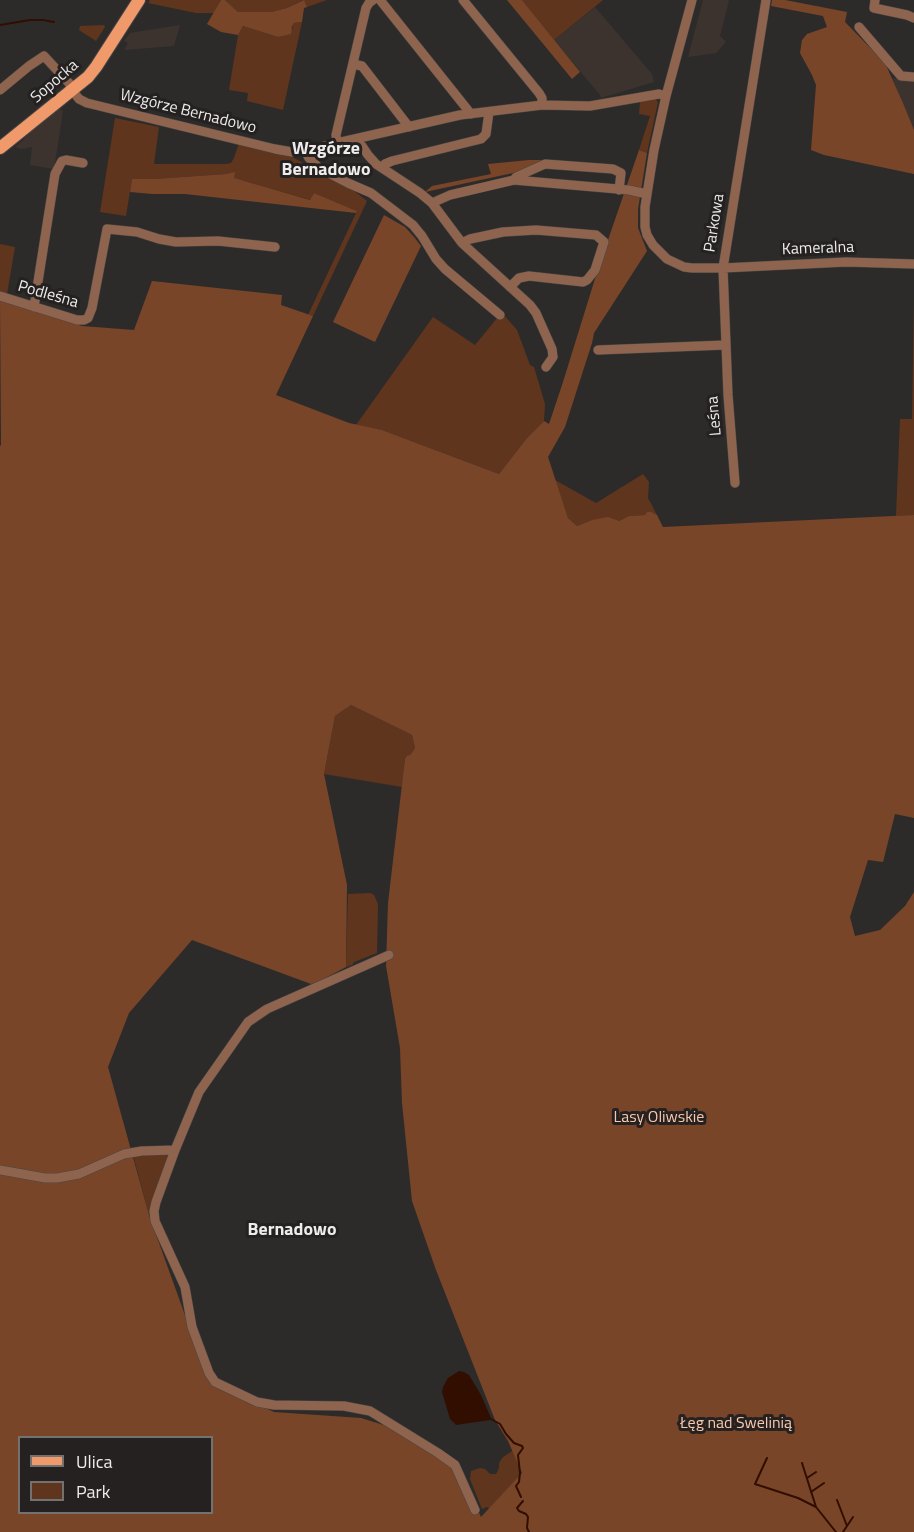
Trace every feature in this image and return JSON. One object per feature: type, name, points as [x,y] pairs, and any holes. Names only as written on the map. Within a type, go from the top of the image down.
[{"type":"main road","name":"Sopocka","points":[[0,148],[84,81],[96,67],[138,0]]},
{"type":"street","points":[[337,143],[336,135],[366,8],[373,0]]},
{"type":"street","points":[[380,0],[471,114]]},
{"type":"street","points":[[464,0],[539,93],[542,105]]},
{"type":"street","name":"Parkowa","points":[[692,0],[654,150],[645,207],[645,227],[653,246],[667,259],[684,267],[723,268],[766,0]]},
{"type":"street","points":[[875,0],[874,8],[914,18]]},
{"type":"street","points":[[858,27],[901,76],[914,77]]},
{"type":"street","points":[[0,90],[44,56],[69,83],[72,90]]},
{"type":"street","points":[[353,64],[362,66],[409,127]]},
{"type":"street","name":"Wzgórze Bernadowo","points":[[72,90],[79,99],[87,103],[292,152],[471,114],[542,105],[590,106],[659,94],[666,96]]},
{"type":"street","points":[[382,168],[393,161],[483,138],[486,134],[489,112]]},
{"type":"street","name":"Wzgórze Bernadowo","points":[[337,143],[344,146],[354,143],[362,146],[373,161],[432,203],[462,243],[536,313],[552,349],[553,357],[546,367]]},
{"type":"street","points":[[305,151],[319,168],[371,193],[414,225],[440,264],[500,315]]},
{"type":"street","points":[[34,307],[55,174],[63,160],[83,163]]},
{"type":"street","points":[[514,180],[545,164],[613,169],[621,173],[619,190]]},
{"type":"street","points":[[432,203],[450,195],[514,180],[647,194]]},
{"type":"street","name":"Podleśna","points":[[0,296],[77,320],[88,318],[92,308],[107,229],[137,232],[176,242],[219,241],[275,247]]},
{"type":"street","points":[[462,243],[503,232],[536,230],[596,235],[604,242],[595,270],[583,282],[523,277],[510,287]]},
{"type":"street","name":"Kameralna","points":[[723,268],[846,262],[914,264]]},
{"type":"street","name":"Leśna","points":[[723,268],[725,345],[735,483]]},
{"type":"street","points":[[598,350],[725,345]]},
{"type":"street","points":[[388,955],[267,1009],[248,1022],[199,1092],[156,1202],[155,1221],[185,1287],[192,1327],[212,1378],[219,1384],[257,1402],[274,1405],[344,1406],[370,1411],[455,1465],[475,1510]]},
{"type":"street","points":[[0,1170],[57,1178],[79,1174],[124,1154],[175,1150]]},
{"type":"shaded area","points":[[703,0],[729,0],[720,36],[726,42],[716,53],[688,57]]},
{"type":"shaded area","points":[[595,7],[652,74],[654,82],[601,98],[554,40]]},
{"type":"shaded area","points":[[180,25],[174,46],[124,50],[128,43],[124,41],[130,33]]},
{"type":"shaded area","points":[[892,78],[914,81],[914,130]]},
{"type":"shaded area","points":[[58,108],[63,111],[54,169],[30,165],[32,147],[21,149],[15,147]]},
{"type":"shaded area","points":[[459,1371],[469,1375],[481,1395],[490,1420],[456,1425],[450,1419],[442,1392],[448,1378]]},
{"type":"green space","points":[[150,0],[221,0],[214,13],[196,13],[148,3]]},
{"type":"green space","points":[[221,0],[225,0],[238,12],[271,12],[304,0],[307,7],[304,8],[302,22],[294,23],[291,34],[278,37],[243,26],[238,35],[221,32],[207,24]]},
{"type":"green space","points":[[225,0],[303,0],[287,8],[271,12],[238,12]]},
{"type":"green space","points":[[303,0],[327,0],[307,7]]},
{"type":"green space","points":[[507,0],[522,0],[580,72],[572,79]]},
{"type":"green space","points":[[522,0],[603,0],[554,40]]},
{"type":"green space","points":[[772,0],[785,0],[847,12],[845,22],[885,63],[903,103],[914,130],[914,174],[824,155],[811,150],[816,85],[800,53],[802,40],[807,34],[827,27],[823,16],[771,6]]},
{"type":"green space","points":[[302,22],[283,110],[247,101],[248,93],[229,90],[238,35],[243,26],[278,37],[293,28],[294,23]]},
{"type":"green space","points":[[104,25],[96,41],[79,30],[80,26]]},
{"type":"green space","points":[[654,98],[658,102],[647,153],[639,150],[650,116],[639,114],[640,102]]},
{"type":"green space","points":[[115,118],[159,127],[154,164],[231,163],[239,143],[288,155],[348,186],[367,201],[313,316],[308,315],[357,211],[314,193],[311,200],[233,178],[234,173],[132,179],[126,216],[100,212]]},
{"type":"green space","name":"Lasy Oliwskie","points":[[639,150],[647,153],[638,209],[638,228],[647,251],[594,333],[565,427],[548,457],[568,518],[577,526],[592,520],[608,517],[619,521],[629,516],[645,515],[651,512],[657,515],[663,527],[914,515],[914,818],[895,814],[883,862],[868,860],[850,917],[855,936],[880,930],[905,906],[914,892],[914,1532],[0,1532],[0,300],[82,326],[134,330],[152,281],[282,295],[281,305],[313,316],[276,395],[349,423],[382,430],[499,474],[527,438],[544,421],[549,424],[598,269]],"holes":[[[351,705],[412,735],[415,748],[405,759],[388,903],[386,966],[400,1048],[402,1103],[412,1201],[436,1270],[495,1420],[508,1441],[522,1473],[481,1517],[457,1463],[406,1432],[361,1418],[274,1412],[209,1382],[149,1215],[108,1067],[129,1013],[192,940],[311,984],[346,967],[347,885],[324,774],[335,716]]]},
{"type":"green space","points":[[542,160],[513,173],[425,192],[432,186],[491,174],[488,164]]},
{"type":"green space","points":[[235,172],[234,178],[310,200],[314,193],[357,211],[356,213],[185,194],[130,192],[132,179]]},
{"type":"green space","points":[[384,215],[405,227],[421,246],[375,342],[333,322]]},
{"type":"green space","points":[[0,244],[15,247],[7,294],[0,292]]},
{"type":"green space","points":[[914,298],[914,515],[896,516],[900,419],[912,419]]},
{"type":"green space","points":[[503,314],[517,330],[530,365],[534,367],[545,404],[544,421],[527,438],[499,474],[382,430],[356,425],[433,317],[475,345]]},
{"type":"green space","points":[[643,474],[649,482],[648,498],[657,515],[647,512],[645,515],[629,516],[619,521],[592,520],[577,526],[568,518],[555,480],[596,503]]},
{"type":"green space","points":[[351,705],[412,735],[415,748],[405,759],[402,787],[324,774],[335,716]]},
{"type":"green space","points":[[370,893],[374,895],[378,904],[377,953],[346,967],[348,894]]},
{"type":"green space","points":[[166,1153],[170,1158],[149,1215],[133,1155]]},
{"type":"green space","points":[[517,1448],[521,1480],[493,1511],[487,1507],[482,1509],[470,1479],[471,1471],[480,1468],[490,1474],[496,1474],[503,1457]]},
{"type":"waterway","points":[[0,25],[30,20],[54,22]]},
{"type":"waterway","points":[[491,1419],[500,1424],[514,1443],[523,1448],[518,1455],[520,1473],[516,1486],[521,1497]]},
{"type":"waterway","points":[[767,1458],[755,1484],[798,1498],[816,1507]]},
{"type":"waterway","points":[[802,1463],[816,1507],[836,1532]]},
{"type":"waterway","points":[[807,1478],[816,1472]]},
{"type":"waterway","points":[[811,1492],[824,1483]]},
{"type":"waterway","points":[[837,1500],[847,1526]]},
{"type":"waterway","points":[[523,1501],[517,1508],[528,1517],[529,1532]]},
{"type":"waterway","points":[[843,1532],[853,1517]]},
{"type":"district","name":"Wzgórze Bernadowo","points":[[326,160]]},
{"type":"district","name":"Bernadowo","points":[[292,1231]]},
{"type":"park label","name":"Łęg nad Swelinią","points":[[736,1424]]}]
